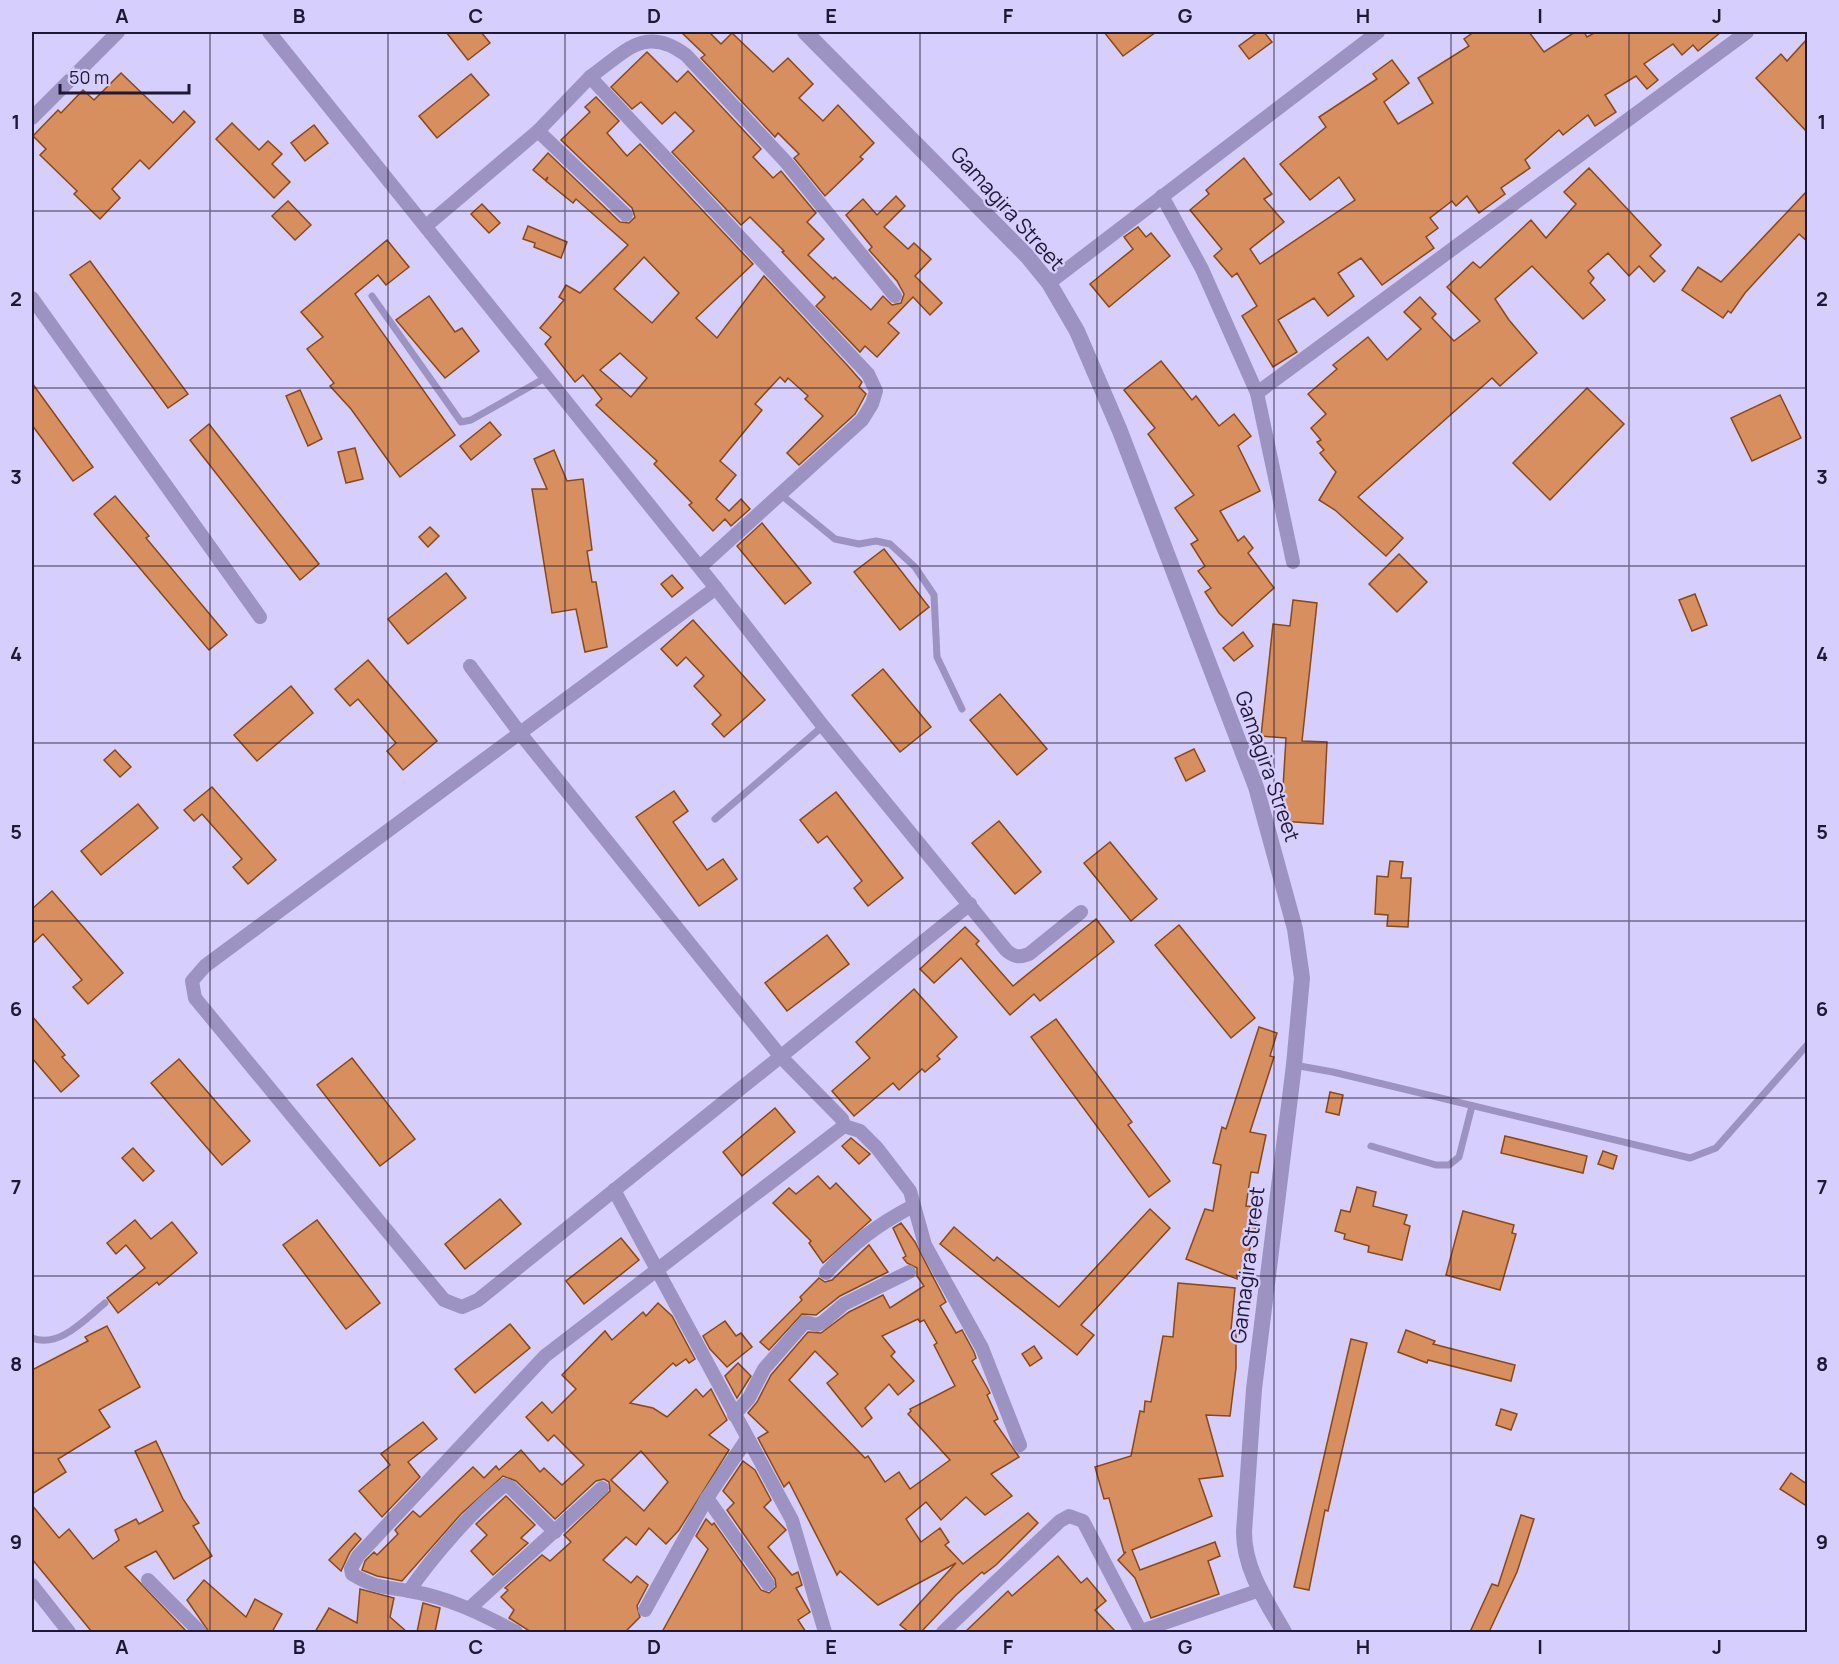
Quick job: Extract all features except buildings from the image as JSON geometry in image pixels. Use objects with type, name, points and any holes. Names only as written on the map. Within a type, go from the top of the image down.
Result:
[{"type":"street","points":[[32,117],[118,32]]},
{"type":"street","points":[[269,32],[716,588],[823,726],[1006,950],[1020,958],[1029,954],[1081,912]]},
{"type":"street","name":"Gamagira Street","points":[[805,32],[1019,247],[1049,283],[1077,331],[1120,431],[1256,787],[1294,929],[1302,978],[1294,1065],[1254,1389],[1244,1532],[1244,1550],[1260,1590],[1284,1632]]},
{"type":"street","points":[[1049,283],[1378,32]]},
{"type":"street","points":[[1257,393],[1747,32]]},
{"type":"street","points":[[426,226],[538,131],[590,77],[638,44],[652,40],[669,42],[686,55],[786,162],[895,296]]},
{"type":"street","points":[[590,77],[868,374],[876,391],[872,404],[862,420],[699,567]]},
{"type":"street","points":[[538,131],[626,215]]},
{"type":"street","points":[[1162,196],[1202,269],[1257,393],[1293,562]]},
{"type":"street","points":[[32,298],[260,617]]},
{"type":"street","points":[[716,588],[205,966],[192,981],[195,998],[444,1300],[462,1307],[478,1300],[970,904]]},
{"type":"street","points":[[470,666],[519,732],[781,1058],[842,1119],[844,1126]]},
{"type":"street","points":[[844,1126],[860,1131],[878,1148],[910,1191],[926,1245],[982,1348],[1020,1445]]},
{"type":"street","points":[[516,1632],[471,1607],[409,1590],[382,1589],[352,1574],[351,1569],[358,1556],[413,1495],[544,1356],[844,1126]]},
{"type":"street","points":[[614,1190],[792,1520],[825,1632]]},
{"type":"street","points":[[826,1273],[852,1245],[883,1222],[913,1206]]},
{"type":"street","points":[[734,1415],[749,1398],[764,1369],[805,1322],[818,1325],[844,1304],[909,1272]]},
{"type":"street","points":[[645,1610],[707,1498],[747,1439]]},
{"type":"street","points":[[409,1590],[420,1573],[482,1505],[505,1485],[510,1487],[555,1532]]},
{"type":"street","points":[[471,1607],[602,1488]]},
{"type":"street","points":[[707,1498],[768,1584]]},
{"type":"street","points":[[943,1632],[1060,1521],[1069,1516],[1083,1521],[1141,1632],[1260,1590]]},
{"type":"street","points":[[148,1580],[200,1632]]},
{"type":"street","points":[[32,1585],[69,1632]]},
{"type":"lane","points":[[372,296],[461,422],[471,420],[547,377]]},
{"type":"lane","points":[[780,494],[835,539],[859,544],[876,541],[890,544],[915,567],[934,595],[937,657],[962,709]]},
{"type":"lane","points":[[715,819],[823,726]]},
{"type":"lane","points":[[1294,1065],[1333,1072],[1690,1158],[1716,1148],[1808,1044]]},
{"type":"lane","points":[[1371,1146],[1436,1165],[1449,1165],[1459,1157],[1472,1106]]},
{"type":"lane","points":[[32,1338],[45,1342],[58,1338],[105,1303]]}]
